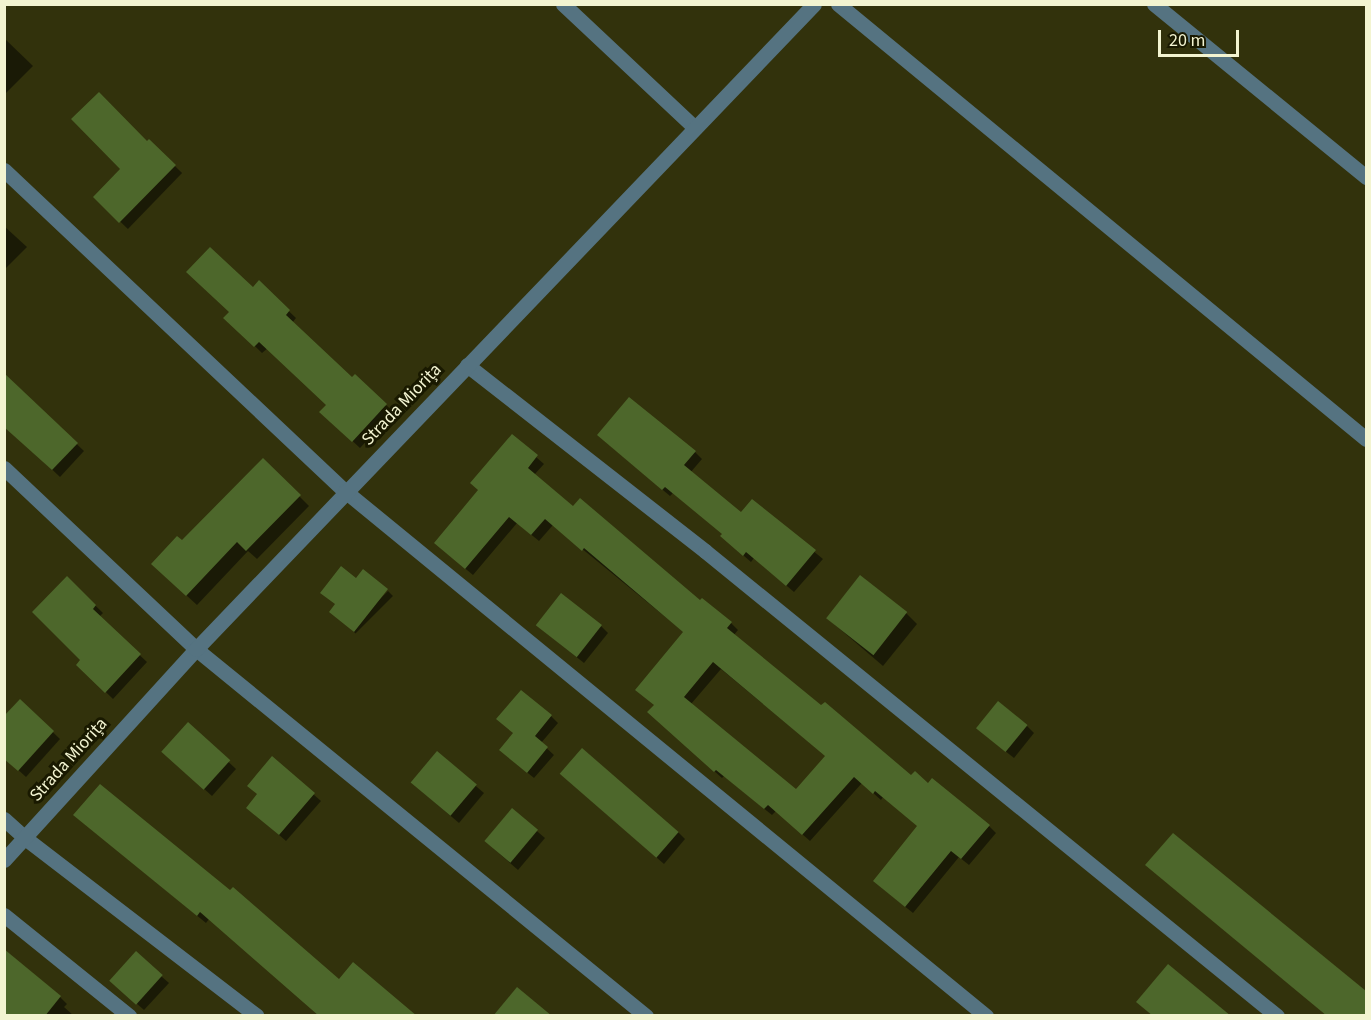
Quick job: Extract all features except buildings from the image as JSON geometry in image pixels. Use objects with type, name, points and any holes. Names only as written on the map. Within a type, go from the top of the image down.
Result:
[{"type":"street","points":[[563,4],[695,128]]},
{"type":"street","name":"Strada Miorița","points":[[4,860],[196,649],[345,491],[814,4]]},
{"type":"street","points":[[838,4],[1366,439]]},
{"type":"street","points":[[1154,4],[1366,177]]},
{"type":"street","points":[[4,170],[345,491],[986,1016]]},
{"type":"street","points":[[467,365],[705,551],[1277,1016]]},
{"type":"street","points":[[4,468],[196,649],[646,1016]]},
{"type":"street","points":[[4,819],[25,838],[256,1016]]},
{"type":"street","points":[[4,915],[129,1016]]}]
